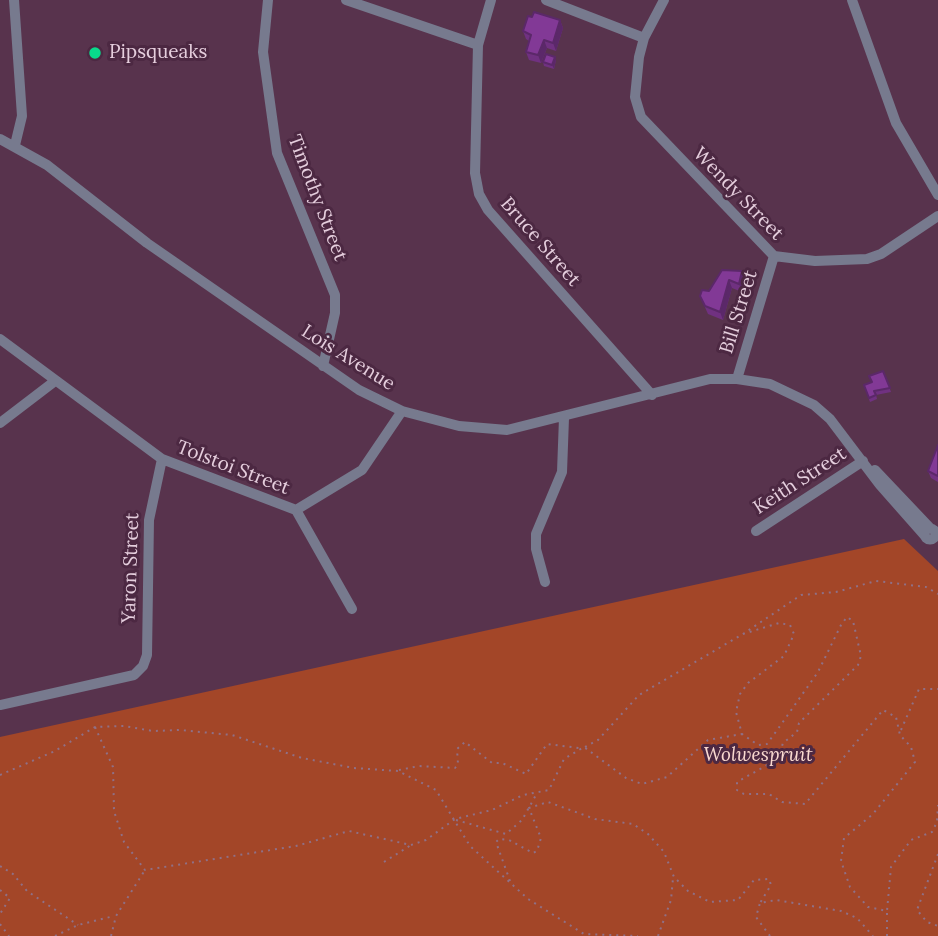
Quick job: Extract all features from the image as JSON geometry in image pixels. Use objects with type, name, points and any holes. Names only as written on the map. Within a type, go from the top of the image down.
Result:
[{"type":"street","points":[[14,0],[22,116],[15,145]]},
{"type":"street","name":"Timothy Street","points":[[268,0],[263,52],[277,153],[335,295],[335,313],[323,366]]},
{"type":"street","points":[[346,0],[478,45]]},
{"type":"street","name":"Bruce Street","points":[[491,0],[478,45],[475,173],[479,194],[488,210],[652,395]]},
{"type":"street","points":[[546,0],[644,38]]},
{"type":"street","name":"Wendy Street","points":[[664,0],[644,38],[635,97],[641,117],[774,256],[815,261],[867,259],[881,254],[938,216]]},
{"type":"street","points":[[852,0],[897,123],[938,195]]},
{"type":"street","name":"Lois Avenue","points":[[0,139],[15,145],[147,243],[323,366],[359,390],[402,411],[492,431],[564,418],[710,379],[737,379],[783,388],[814,405],[831,419],[864,463],[885,480],[933,533],[938,551]]},
{"type":"street","name":"Bill Street","points":[[737,379],[774,256]]},
{"type":"street","name":"Tolstoi Street","points":[[0,339],[162,459],[296,510],[352,609]]},
{"type":"street","points":[[0,423],[55,381]]},
{"type":"street","points":[[296,510],[362,470],[402,411]]},
{"type":"street","points":[[545,582],[536,549],[536,534],[562,472],[564,418]]},
{"type":"street","name":"Yaron Street","points":[[0,705],[134,675],[143,666],[147,655],[149,520],[162,459]]},
{"type":"street","name":"Keith Street","points":[[756,531],[864,463]]},
{"type":"path","points":[[384,862],[411,845],[426,840],[455,820],[549,790],[564,759],[598,740],[639,695],[807,593],[836,593],[876,581],[893,581],[926,587],[938,594]]},
{"type":"path","points":[[743,634],[779,623],[790,625],[794,634],[784,656],[748,683],[740,694],[736,712],[742,734],[758,745],[767,744],[818,672],[847,617],[853,621],[861,656],[858,666],[800,723],[797,732],[783,743],[778,759],[737,782],[737,790],[744,794],[769,794],[782,802],[805,804],[883,710],[896,717],[899,733],[911,747],[915,762],[873,814],[844,838],[841,861],[850,887],[869,907],[887,911]]},
{"type":"path","points":[[899,733],[919,689],[938,688]]},
{"type":"path","points":[[0,775],[55,751],[95,727],[124,726],[153,731],[180,730],[232,735],[302,758],[354,768],[398,771],[419,766],[455,768],[458,764],[457,748],[465,742],[492,762],[502,763],[526,774],[547,744],[584,747],[626,778],[642,784],[667,778],[708,740],[742,734]]},
{"type":"path","points":[[95,727],[113,767],[114,811],[124,842],[145,870]]},
{"type":"path","points":[[398,771],[436,790],[470,846],[528,899],[584,934],[638,936]]},
{"type":"path","points":[[455,820],[506,834],[514,829],[537,793]]},
{"type":"path","points":[[529,808],[537,804],[556,804],[595,819],[633,824],[648,834],[664,852],[674,877],[688,891],[710,902],[738,900],[754,880],[769,878],[771,885],[760,903],[756,917],[770,936]]},
{"type":"path","points":[[887,936],[891,867],[911,840],[932,832],[937,822],[938,806]]},
{"type":"path","points":[[499,839],[537,852],[541,838],[529,808]]},
{"type":"path","points":[[111,936],[116,916],[145,870],[296,846],[349,831],[411,845]]},
{"type":"path","points":[[496,833],[499,839],[497,848],[510,882]]},
{"type":"path","points":[[938,854],[917,910],[927,922],[938,926]]},
{"type":"path","points":[[0,866],[13,874],[27,891],[78,925]]},
{"type":"path","points":[[658,936],[671,900],[674,877]]},
{"type":"path","points":[[0,890],[10,898],[0,914]]},
{"type":"path","points":[[760,903],[776,900],[841,911],[857,918],[873,936]]},
{"type":"path","points":[[55,936],[78,925],[116,916]]},
{"type":"path","points":[[0,924],[9,936]]},
{"type":"green space","name":"Wolwespruit","points":[[904,539],[938,571],[938,936],[0,936],[0,737]]},
{"type":"building","points":[[534,12],[560,20],[553,43],[544,40],[538,55],[526,52],[531,35],[523,31],[528,16],[532,17]]},
{"type":"building","points":[[546,54],[555,57],[552,65],[543,62]]},
{"type":"building","points":[[722,270],[742,271],[739,284],[729,280],[720,312],[705,306],[700,296],[702,290],[709,291]]},
{"type":"building","points":[[883,371],[890,388],[874,391],[876,395],[869,398],[864,385],[872,382],[869,376]]},
{"type":"building","points":[[938,445],[938,476],[928,471]]},
{"type":"place","name":"Pipsqueaks","points":[[95,53]]}]
